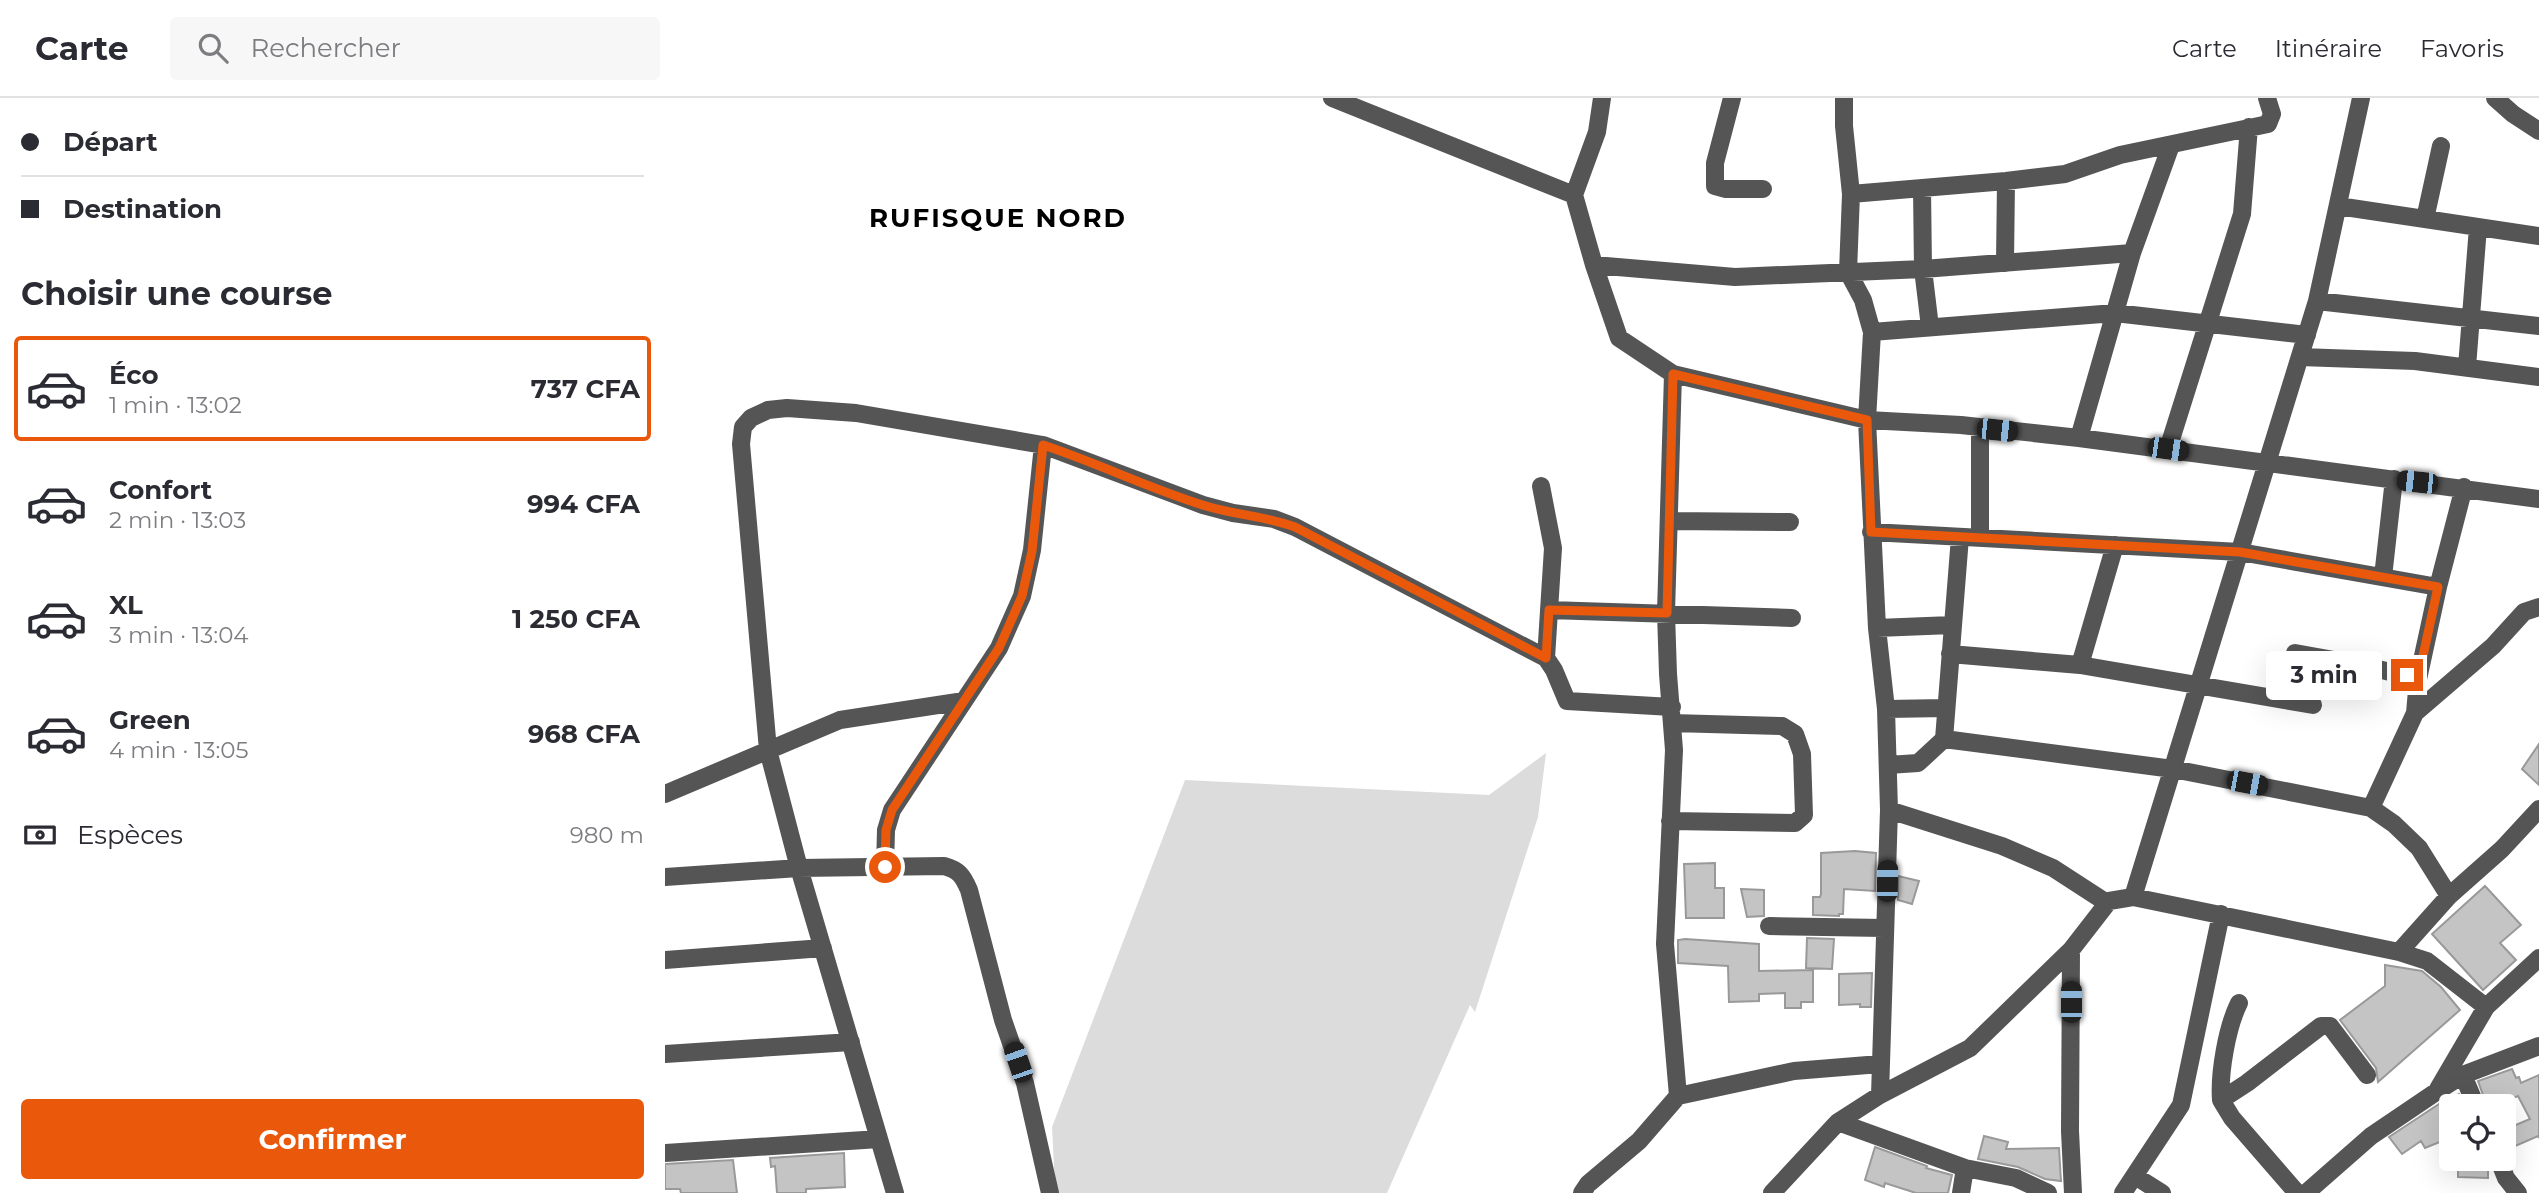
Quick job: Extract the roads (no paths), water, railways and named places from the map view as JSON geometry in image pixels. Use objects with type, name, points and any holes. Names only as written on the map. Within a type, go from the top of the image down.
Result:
[{"type":"street","points":[[1332,98],[1573,195]]},
{"type":"street","points":[[1602,98],[1597,132],[1573,195],[1619,338],[1673,374],[1867,420],[2079,438],[2539,499]]},
{"type":"street","points":[[1732,98],[1714,163],[1714,186],[1726,189],[1763,189]]},
{"type":"street","points":[[1844,98],[1851,194],[1848,272],[1863,300],[1872,332],[1867,420],[1871,532],[1877,628],[1887,709],[1889,810],[1880,1095]]},
{"type":"street","points":[[1851,194],[2065,174],[2120,155],[2268,124],[2271,119],[2267,98]]},
{"type":"street","points":[[2133,897],[2317,301],[2361,98]]},
{"type":"street","points":[[2495,98],[2539,131]]},
{"type":"street","points":[[2168,449],[2242,214],[2249,127]]},
{"type":"street","points":[[2079,438],[2132,253],[2171,145]]},
{"type":"street","points":[[2425,219],[2441,146]]},
{"type":"street","points":[[2005,263],[2006,181]]},
{"type":"street","points":[[1921,188],[1923,269],[1930,327]]},
{"type":"street","points":[[2338,206],[2539,236]]},
{"type":"street","points":[[2467,366],[2478,227]]},
{"type":"street","points":[[1594,265],[1735,277],[1923,269],[2132,253]]},
{"type":"street","points":[[2317,301],[2539,326]]},
{"type":"street","points":[[1872,332],[2115,313],[2307,335]]},
{"type":"street","points":[[2300,357],[2415,361],[2539,377]]},
{"type":"street","points":[[1673,374],[1667,613],[1668,674],[1674,750],[1665,944],[1678,1096]]},
{"type":"street","points":[[895,1193],[799,868],[768,750],[741,444],[743,427],[751,418],[768,410],[786,408],[856,413],[1043,445],[1203,505],[1273,519],[1295,527],[1546,658],[1567,701],[1782,726],[1795,734],[1802,754],[1804,815],[1795,824],[1670,821]]},
{"type":"street","points":[[1980,428],[1980,538]]},
{"type":"street","points":[[885,867],[886,830],[892,810],[999,648],[1022,596],[1032,551],[1043,445]]},
{"type":"street","points":[[2383,577],[2394,479]]},
{"type":"street","points":[[1541,486],[1553,548],[1546,658]]},
{"type":"street","points":[[2371,808],[2415,713],[2418,679],[2464,487]]},
{"type":"street","points":[[1670,522],[1790,522]]},
{"type":"street","points":[[1871,532],[2240,552],[2438,587]]},
{"type":"street","points":[[1888,765],[1918,763],[1944,739],[1960,537]]},
{"type":"street","points":[[2080,665],[2115,545]]},
{"type":"street","points":[[2415,713],[2493,646],[2525,612],[2539,607]]},
{"type":"street","points":[[1549,610],[1792,618]]},
{"type":"street","points":[[1877,628],[1952,625]]},
{"type":"street","points":[[2295,653],[2362,665],[2418,679]]},
{"type":"street","points":[[1950,654],[2080,665],[2313,705]]},
{"type":"street","points":[[665,793],[840,720],[964,701]]},
{"type":"street","points":[[1887,709],[1946,708]]},
{"type":"street","points":[[1944,739],[2173,769],[2371,808],[2394,824],[2419,848],[2449,896]]},
{"type":"street","points":[[1889,810],[2002,846],[2053,868],[2107,903]]},
{"type":"street","points":[[2399,951],[2449,896],[2539,810]]},
{"type":"street","points":[[665,877],[799,868],[944,866],[962,875],[969,890],[1003,1020],[1025,1083],[1050,1193]]},
{"type":"street","points":[[1772,1193],[1838,1122],[1880,1095],[1970,1048],[2071,950],[2107,903],[2133,897],[2399,951],[2427,961],[2486,1007]]},
{"type":"street","points":[[2123,1193],[2181,1105],[2221,914]]},
{"type":"street","points":[[1769,926],[1884,928]]},
{"type":"street","points":[[665,960],[823,948]]},
{"type":"street","points":[[2071,950],[2070,1131],[2073,1193]]},
{"type":"street","points":[[2436,1092],[2486,1007],[2539,957]]},
{"type":"street","points":[[2239,1003],[2220,1084],[2221,1100],[2232,1118],[2307,1192],[2371,1136],[2463,1075],[2539,1046]]},
{"type":"street","points":[[2221,1100],[2248,1083],[2321,1026],[2330,1026],[2367,1075]]},
{"type":"street","points":[[665,1054],[851,1042]]},
{"type":"street","points":[[1582,1193],[1588,1184],[1639,1141],[1678,1096],[1794,1072],[1880,1064]]},
{"type":"street","points":[[2463,1075],[2471,1094]]},
{"type":"street","points":[[1838,1122],[1965,1168],[2016,1178],[2048,1193]]},
{"type":"street","points":[[665,1153],[879,1139]]},
{"type":"street","points":[[1961,1193],[1965,1168]]},
{"type":"street","points":[[2503,1171],[2518,1193]]},
{"type":"street","points":[[2135,1176],[2162,1193]]},
{"type":"district","name":"RUFISQUE NORD","points":[[998,218]]}]
